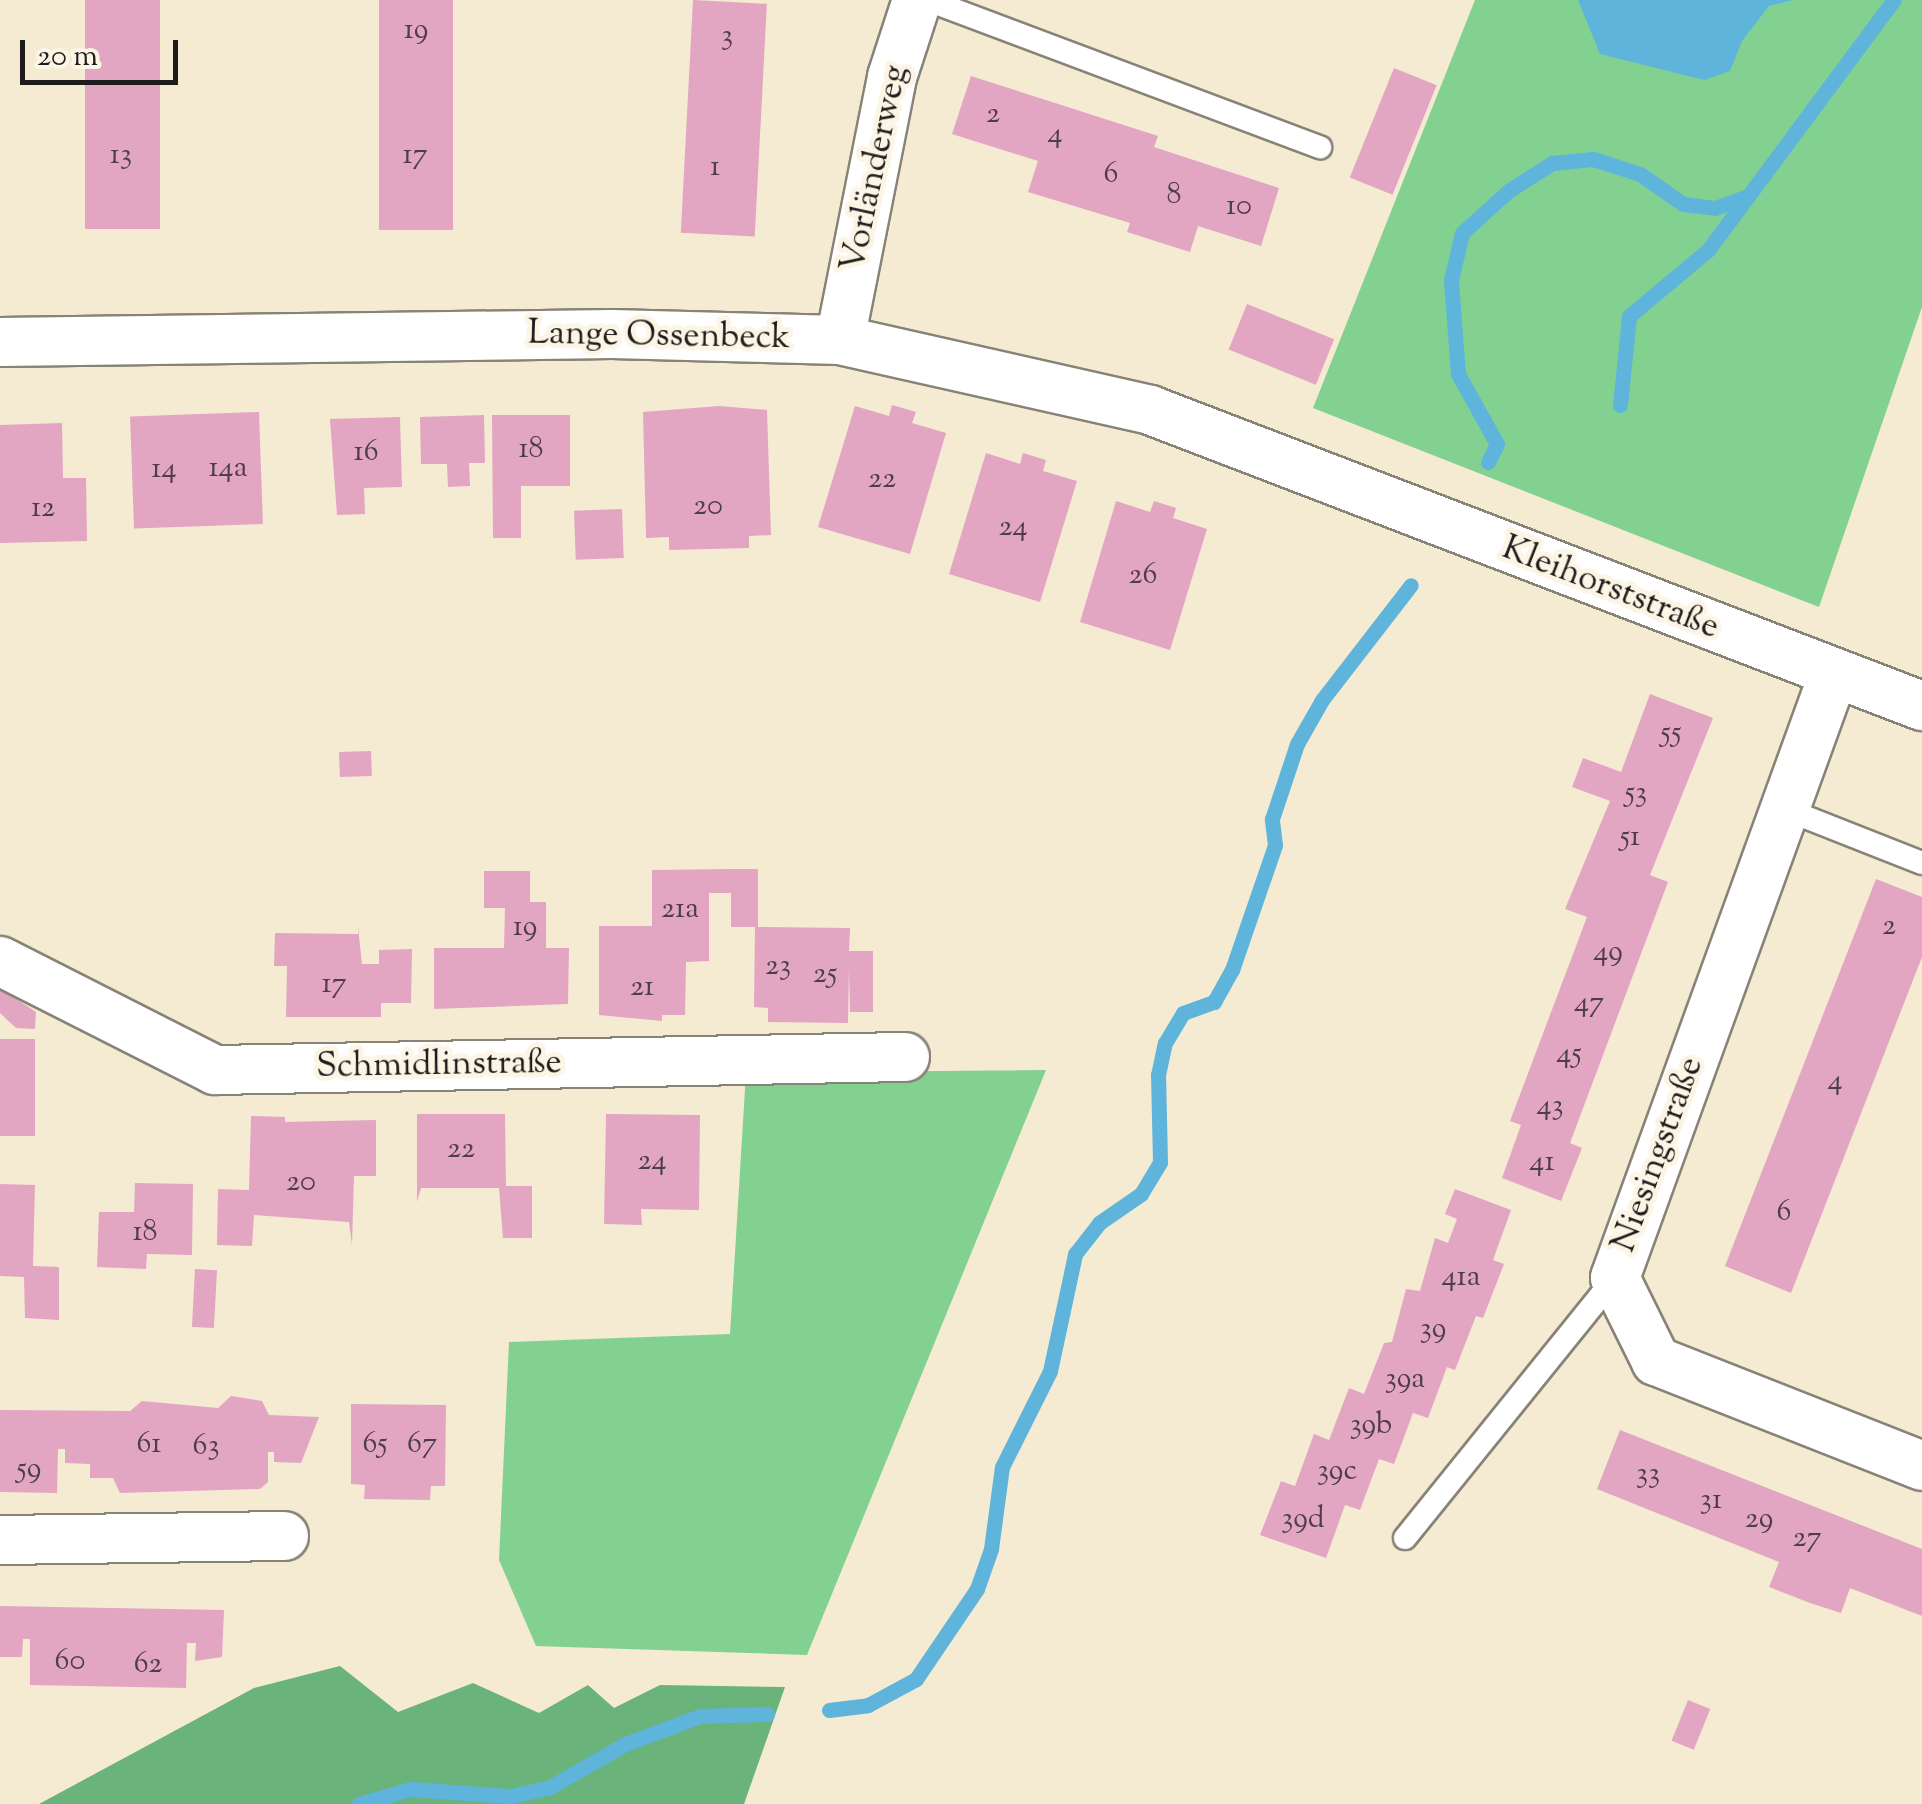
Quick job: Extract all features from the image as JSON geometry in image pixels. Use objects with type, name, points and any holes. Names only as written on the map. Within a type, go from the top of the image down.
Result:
[{"type":"street","name":"Vorländerweg","points":[[840,340],[892,76],[917,0]]},
{"type":"street","name":"Lange Ossenbeck","points":[[0,342],[612,334],[840,340],[1150,410],[1300,469]]},
{"type":"street","name":"Kleihorststraße","points":[[1300,469],[1833,676],[1922,706]]},
{"type":"street","name":"Niesingstraße","points":[[1833,676],[1615,1278],[1656,1361],[1922,1466]]},
{"type":"street","name":"Schmidlinstraße","points":[[0,961],[216,1070],[905,1058]]},
{"type":"street","points":[[0,1540],[284,1536]]},
{"type":"lane","points":[[928,0],[1320,146]]},
{"type":"lane","points":[[1785,809],[1922,863]]},
{"type":"lane","points":[[1404,1538],[1615,1278]]},
{"type":"green space","points":[[1475,0],[1922,0],[1922,307],[1819,607],[1313,408]]},
{"type":"green space","points":[[1046,1070],[807,1655],[536,1646],[499,1560],[509,1342],[730,1334],[746,1073]]},
{"type":"green space","points":[[340,1666],[398,1712],[473,1683],[539,1713],[588,1685],[614,1708],[660,1685],[785,1687],[744,1804],[39,1804],[254,1688]]},
{"type":"water","points":[[1578,0],[1793,0],[1769,6],[1742,41],[1730,71],[1704,80],[1600,54]]},
{"type":"building","points":[[85,0],[160,0],[160,229],[85,229]]},
{"type":"building","points":[[379,0],[453,0],[453,230],[379,230]]},
{"type":"building","points":[[693,0],[767,4],[755,237],[681,233]]},
{"type":"building","points":[[1394,68],[1437,85],[1392,195],[1350,177]]},
{"type":"building","points":[[971,76],[1158,136],[1154,147],[1279,188],[1261,246],[1198,226],[1190,252],[1127,232],[1130,223],[1028,192],[1038,161],[952,134]]},
{"type":"building","points":[[1247,304],[1334,339],[1316,385],[1229,349]]},
{"type":"building","points":[[892,405],[916,412],[912,423],[946,433],[910,554],[818,527],[855,406],[889,416]]},
{"type":"building","points":[[719,406],[767,410],[771,535],[749,536],[749,548],[669,550],[669,537],[646,538],[643,412]]},
{"type":"building","points":[[259,412],[263,524],[134,528],[130,417]]},
{"type":"building","points":[[484,415],[485,463],[469,463],[470,486],[448,487],[447,464],[421,464],[420,417]]},
{"type":"building","points":[[492,415],[570,415],[570,486],[521,486],[521,538],[493,538]]},
{"type":"building","points":[[400,417],[402,487],[364,488],[365,514],[337,515],[330,419]]},
{"type":"building","points":[[62,423],[63,478],[86,478],[87,541],[0,543],[0,425]]},
{"type":"building","points":[[986,453],[1020,464],[1023,453],[1046,460],[1043,471],[1077,481],[1040,602],[949,574]]},
{"type":"building","points":[[1116,501],[1150,512],[1154,501],[1176,508],[1173,518],[1207,529],[1170,650],[1080,622]]},
{"type":"building","points":[[622,509],[624,558],[576,560],[574,511]]},
{"type":"building","points":[[1650,694],[1713,718],[1650,875],[1668,882],[1570,1143],[1582,1148],[1561,1201],[1502,1178],[1521,1125],[1510,1121],[1587,917],[1565,909],[1610,801],[1572,787],[1583,758],[1621,772]]},
{"type":"building","points":[[371,751],[372,776],[340,777],[339,752]]},
{"type":"building","points":[[758,869],[758,927],[850,928],[849,951],[873,951],[873,1012],[850,1012],[849,968],[848,1023],[768,1022],[768,1008],[754,1007],[755,927],[731,927],[731,893],[709,893],[709,961],[686,962],[685,1015],[662,1015],[662,1021],[599,1015],[599,926],[652,926],[652,870]]},
{"type":"building","points":[[484,871],[530,871],[530,902],[546,902],[546,948],[569,948],[568,1004],[434,1009],[434,948],[504,948],[505,908],[484,908]]},
{"type":"building","points":[[1876,879],[1922,897],[1922,957],[1791,1293],[1725,1266]]},
{"type":"building","points":[[358,927],[362,964],[379,964],[379,950],[412,949],[411,1003],[381,1003],[381,1017],[286,1017],[287,966],[274,966],[275,933],[358,934]]},
{"type":"building","points":[[0,988],[36,1012],[35,1029],[16,1028],[0,1013]]},
{"type":"building","points":[[0,1039],[35,1039],[35,1136],[0,1136]]},
{"type":"building","points":[[417,1114],[505,1114],[506,1186],[532,1186],[532,1238],[503,1238],[499,1188],[421,1188],[417,1202]]},
{"type":"building","points":[[606,1114],[700,1115],[699,1210],[641,1209],[642,1225],[604,1224]]},
{"type":"building","points":[[251,1116],[285,1117],[285,1122],[376,1120],[376,1176],[354,1176],[352,1245],[349,1222],[254,1215],[252,1246],[217,1245],[218,1189],[249,1190]]},
{"type":"building","points":[[135,1183],[193,1184],[192,1255],[147,1254],[146,1269],[97,1267],[99,1212],[134,1212]]},
{"type":"building","points":[[0,1184],[35,1185],[33,1266],[59,1267],[59,1320],[25,1318],[24,1277],[0,1276]]},
{"type":"building","points":[[1455,1189],[1511,1210],[1493,1260],[1504,1264],[1483,1318],[1476,1316],[1455,1370],[1447,1367],[1428,1418],[1413,1413],[1394,1464],[1379,1459],[1360,1510],[1345,1505],[1326,1558],[1260,1535],[1281,1481],[1295,1486],[1314,1434],[1329,1440],[1349,1388],[1364,1394],[1384,1343],[1392,1342],[1406,1289],[1420,1291],[1435,1238],[1448,1243],[1457,1219],[1445,1214]]},
{"type":"building","points":[[195,1269],[217,1270],[214,1328],[192,1327]]},
{"type":"building","points":[[231,1396],[262,1401],[269,1415],[319,1417],[301,1463],[274,1462],[274,1452],[268,1452],[268,1482],[260,1489],[120,1493],[113,1478],[90,1478],[90,1464],[65,1463],[65,1449],[58,1449],[57,1493],[0,1492],[0,1410],[130,1411],[142,1401],[218,1408]]},
{"type":"building","points":[[351,1404],[446,1405],[445,1486],[431,1486],[430,1500],[364,1499],[365,1485],[351,1484]]},
{"type":"building","points":[[1620,1430],[1922,1549],[1922,1616],[1850,1588],[1841,1613],[1769,1587],[1779,1562],[1597,1489]]},
{"type":"building","points":[[0,1606],[224,1610],[222,1657],[195,1661],[196,1643],[187,1643],[186,1688],[30,1685],[30,1639],[23,1639],[22,1657],[0,1657]]},
{"type":"building","points":[[1688,1700],[1710,1709],[1694,1750],[1672,1741]]},
{"type":"waterway","points":[[1620,405],[1629,316],[1708,250],[1894,0]]},
{"type":"waterway","points":[[1488,462],[1497,444],[1458,374],[1451,280],[1462,233],[1508,191],[1552,163],[1593,159],[1640,174],[1683,204],[1715,208],[1748,196]]},
{"type":"waterway","points":[[829,1710],[868,1705],[916,1679],[977,1589],[991,1549],[1002,1467],[1050,1371],[1075,1254],[1099,1223],[1141,1194],[1160,1162],[1158,1075],[1165,1043],[1183,1013],[1214,1002],[1232,970],[1275,845],[1272,819],[1297,744],[1322,700],[1411,585]]},
{"type":"waterway","points":[[359,1804],[410,1789],[511,1796],[550,1787],[625,1744],[700,1716],[767,1714]]}]
